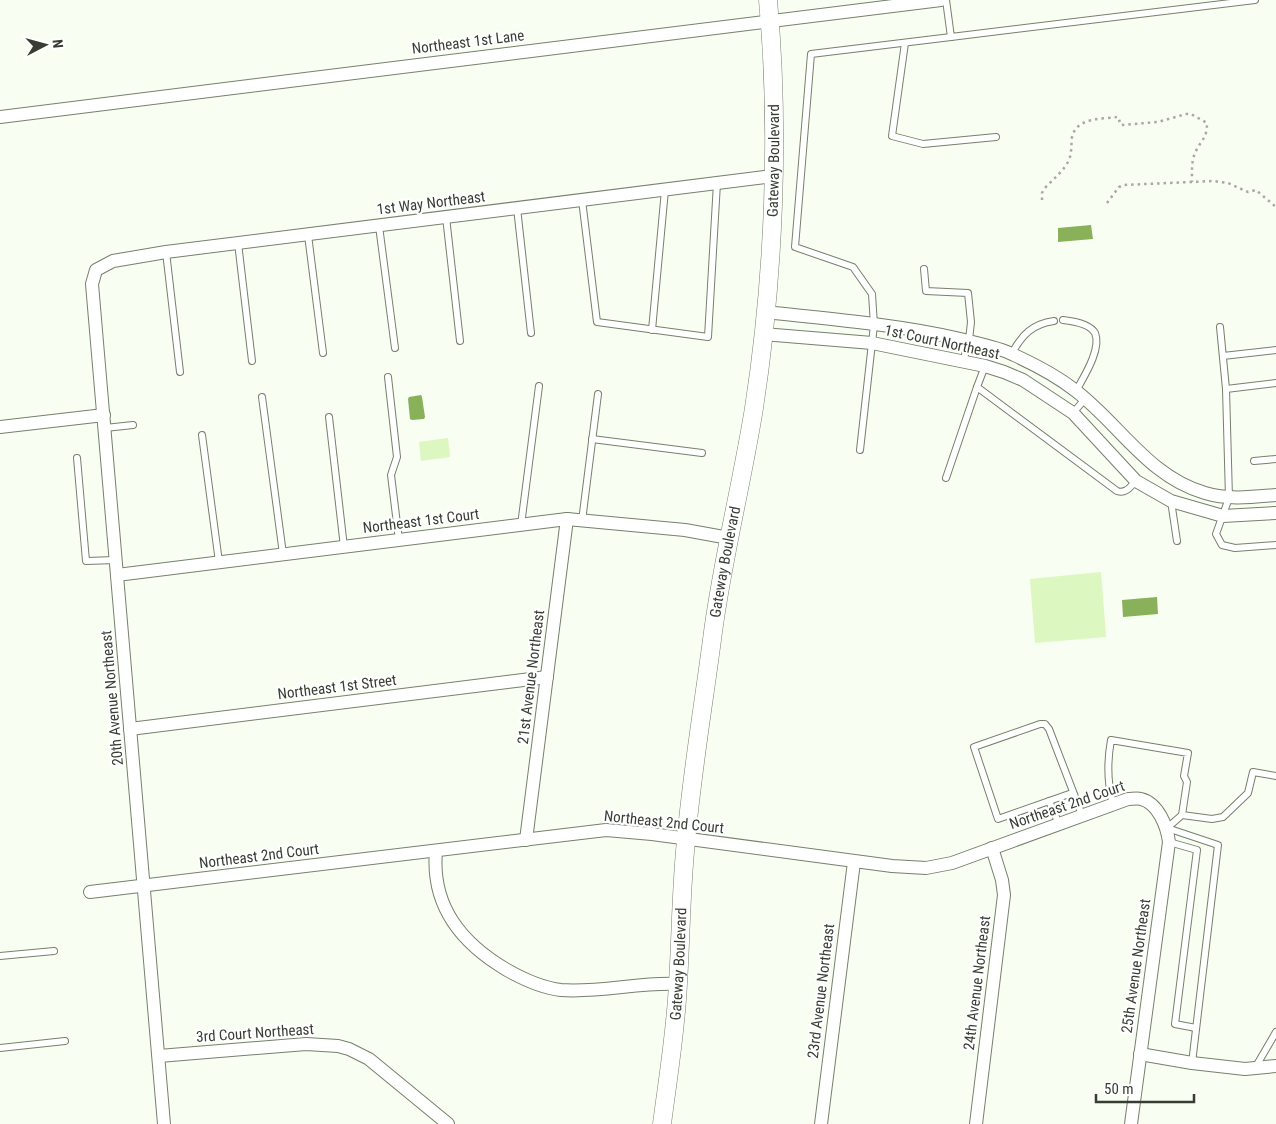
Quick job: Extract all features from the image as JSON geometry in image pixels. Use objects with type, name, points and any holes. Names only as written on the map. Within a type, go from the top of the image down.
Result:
[{"type":"main road","name":"Gateway Boulevard","points":[[662,1124],[674,1033],[686,839],[718,597],[746,452],[763,334],[770,253],[772,176],[773,98],[768,0]]},
{"type":"street","name":"Northeast 1st Lane","points":[[0,117],[941,0]]},
{"type":"street","name":"1st Way Northeast","points":[[96,270],[112,261],[166,252],[772,176]]},
{"type":"street","name":"20th Avenue Northeast","points":[[96,270],[92,284],[164,1124]]},
{"type":"street","name":"1st Court Northeast","points":[[765,312],[926,331],[969,340],[1012,354],[1039,367],[1081,395],[1151,464],[1174,481],[1199,492],[1229,498],[1276,494]]},
{"type":"street","name":"1st Court Northeast","points":[[763,334],[872,343],[985,366],[1023,380],[1073,413],[1136,481],[1171,501],[1223,516],[1276,513]]},
{"type":"street","points":[[0,427],[104,422]]},
{"type":"street","name":"Northeast 1st Court","points":[[117,575],[568,519],[686,530],[729,538]]},
{"type":"street","name":"21st Avenue Northeast","points":[[526,840],[568,519]]},
{"type":"street","name":"Northeast 1st Street","points":[[130,729],[548,677]]},
{"type":"street","name":"Northeast 2nd Court","points":[[90,892],[606,830],[854,862],[915,868],[937,867],[1128,798],[1141,799],[1152,804],[1159,814]]},
{"type":"street","name":"25th Avenue Northeast","points":[[1131,1124],[1168,842],[1167,828],[1159,814]]},
{"type":"street","name":"24th Avenue Northeast","points":[[976,1124],[1004,894],[1002,880],[992,848]]},
{"type":"street","points":[[436,851],[437,883],[449,917],[460,932],[476,948],[514,974],[558,990],[587,991],[655,984],[678,984]]},
{"type":"street","name":"23rd Avenue Northeast","points":[[821,1124],[854,862]]},
{"type":"street","name":"3rd Court Northeast","points":[[159,1056],[306,1044],[338,1046],[369,1058],[448,1124]]},
{"type":"street","points":[[1140,1054],[1192,1063],[1245,1069],[1276,1066]]},
{"type":"lane","points":[[946,0],[951,37]]},
{"type":"lane","points":[[860,450],[874,325],[872,294],[853,267],[795,247],[811,54],[1256,0]]},
{"type":"lane","points":[[905,43],[892,136],[922,144],[996,137]]},
{"type":"lane","points":[[582,200],[597,322],[708,337],[717,183]]},
{"type":"lane","points":[[652,330],[665,190]]},
{"type":"lane","points":[[517,208],[531,333]]},
{"type":"lane","points":[[446,217],[460,341]]},
{"type":"lane","points":[[379,226],[395,348]]},
{"type":"lane","points":[[308,235],[323,353]]},
{"type":"lane","points":[[238,243],[252,361]]},
{"type":"lane","points":[[166,252],[180,372]]},
{"type":"lane","points":[[924,269],[926,291],[968,293],[971,322],[969,340],[963,362]]},
{"type":"lane","points":[[1063,320],[1086,326],[1095,333],[1096,340],[1091,364],[1073,413]]},
{"type":"lane","points":[[1012,354],[1024,335],[1039,325],[1054,321]]},
{"type":"lane","points":[[1220,327],[1226,389],[1229,498],[1216,534],[1222,545],[1235,548],[1276,545]]},
{"type":"lane","points":[[1223,356],[1276,350]]},
{"type":"lane","points":[[946,478],[985,366]]},
{"type":"lane","points":[[388,377],[397,457],[391,475],[399,540]]},
{"type":"lane","points":[[1226,389],[1276,383]]},
{"type":"lane","points":[[521,525],[539,386]]},
{"type":"lane","points":[[977,387],[1116,491],[1126,491],[1136,481]]},
{"type":"lane","points":[[582,521],[598,394]]},
{"type":"lane","points":[[262,397],[283,554]]},
{"type":"lane","points":[[329,417],[344,547]]},
{"type":"lane","points":[[104,422],[133,425]]},
{"type":"lane","points":[[202,435],[219,562]]},
{"type":"lane","points":[[592,439],[702,454]]},
{"type":"lane","points":[[77,458],[86,561],[116,560]]},
{"type":"lane","points":[[1254,461],[1276,459]]},
{"type":"lane","points":[[1171,501],[1178,541]]},
{"type":"lane","points":[[1072,792],[998,819],[974,747],[1040,724],[1045,724],[1049,729],[1082,816]]},
{"type":"lane","points":[[1113,804],[1107,763],[1111,740],[1188,754],[1184,776],[1187,782],[1182,815],[1167,828]]},
{"type":"lane","points":[[1182,815],[1212,819],[1223,817],[1248,793],[1253,772],[1276,776]]},
{"type":"lane","points":[[1049,801],[1059,824]]},
{"type":"lane","points":[[1167,828],[1218,845],[1192,1063]]},
{"type":"lane","points":[[1168,842],[1197,850],[1175,1024],[1196,1028]]},
{"type":"lane","points":[[0,956],[54,951]]},
{"type":"lane","points":[[1255,1068],[1276,1032]]},
{"type":"lane","points":[[0,1048],[65,1041]]},
{"type":"path","points":[[1042,200],[1044,189],[1062,171],[1068,161],[1071,154],[1074,132],[1080,124],[1090,120],[1118,117],[1121,125],[1158,122],[1191,114],[1207,123],[1206,138],[1196,149],[1193,158],[1192,182]]},
{"type":"path","points":[[1107,203],[1119,186],[1124,185],[1221,182],[1248,192],[1256,190],[1276,207]]},
{"type":"shaded area","points":[[1091,225],[1093,239],[1058,242],[1058,228]]},
{"type":"shaded area","points":[[421,395],[425,417],[424,419],[412,420],[410,419],[408,399],[409,397]]},
{"type":"shaded area","points":[[448,438],[450,457],[421,461],[419,442]]},
{"type":"shaded area","points":[[1101,572],[1106,637],[1035,643],[1030,579]]},
{"type":"shaded area","points":[[1157,597],[1158,614],[1123,617],[1122,600]]}]
